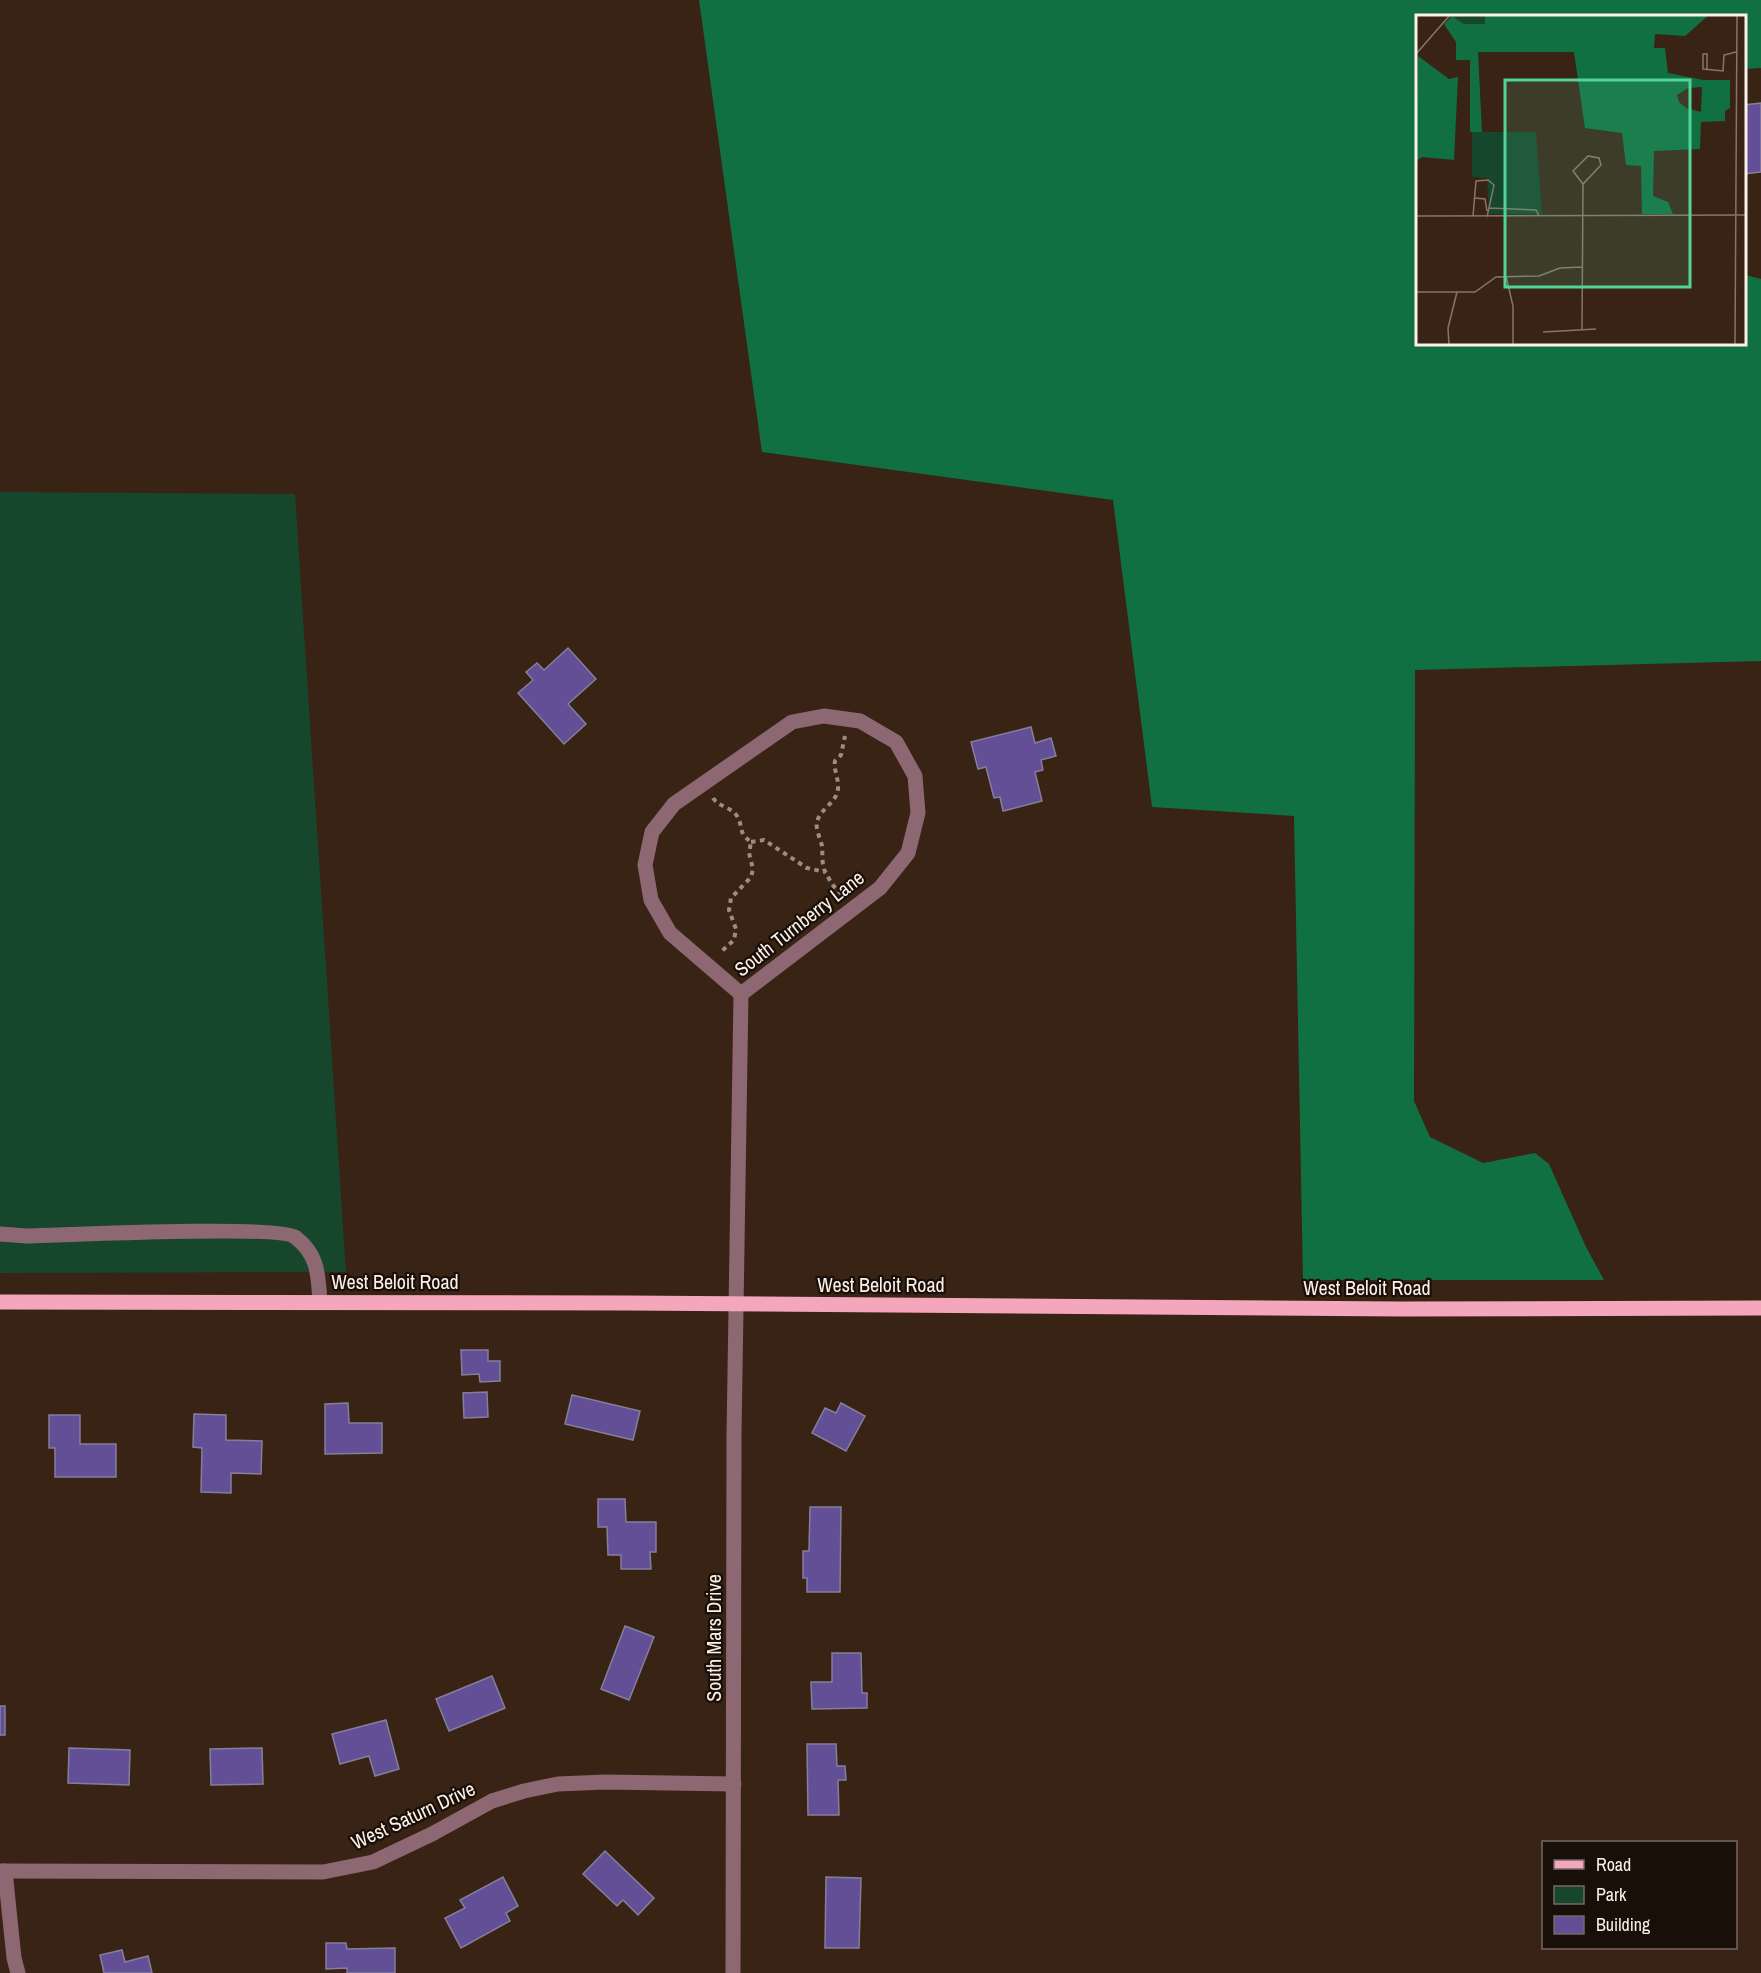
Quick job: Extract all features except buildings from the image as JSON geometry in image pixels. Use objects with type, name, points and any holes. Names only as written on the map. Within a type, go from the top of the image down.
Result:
[{"type":"main road","name":"West Beloit Road","points":[[0,1302],[1389,1309],[1761,1308]]},
{"type":"street","name":"South Turnberry Lane","points":[[824,716],[860,721],[896,742],[915,776],[918,813],[908,853],[880,888],[741,994],[670,933],[651,900],[645,866],[652,832],[674,804],[792,722],[824,716]]},
{"type":"street","name":"South Turnberry Lane","points":[[736,1304],[741,994]]},
{"type":"street","points":[[0,1234],[27,1236],[251,1231],[293,1235],[306,1246],[317,1266],[320,1302]]},
{"type":"street","name":"South Mars Drive","points":[[733,1973],[736,1304]]},
{"type":"street","name":"West Saturn Drive","points":[[3,1871],[323,1872],[373,1862],[492,1802],[524,1791],[558,1784],[605,1782],[734,1784]]},
{"type":"street","points":[[3,1871],[18,1973]]},
{"type":"path","points":[[848,719],[841,755],[835,760],[834,766],[838,786],[837,795],[817,820],[816,830],[820,837],[825,872],[836,891],[858,905]]},
{"type":"path","points":[[703,784],[716,803],[731,810],[738,817],[742,835],[751,842],[764,840],[807,868],[825,872]]},
{"type":"path","points":[[715,972],[722,951],[734,940],[736,929],[729,910],[731,898],[751,877],[753,869],[749,853],[751,842]]},
{"type":"green space","points":[[699,0],[1761,0],[1761,68],[1746,69],[1746,15],[1416,15],[1416,345],[1746,345],[1746,275],[1761,279],[1761,661],[1415,670],[1414,1101],[1430,1137],[1483,1163],[1535,1153],[1549,1164],[1586,1247],[1604,1280],[1303,1280],[1294,816],[1152,807],[1113,500],[762,452]]},
{"type":"green space","points":[[0,492],[295,494],[346,1272],[0,1273]]}]
